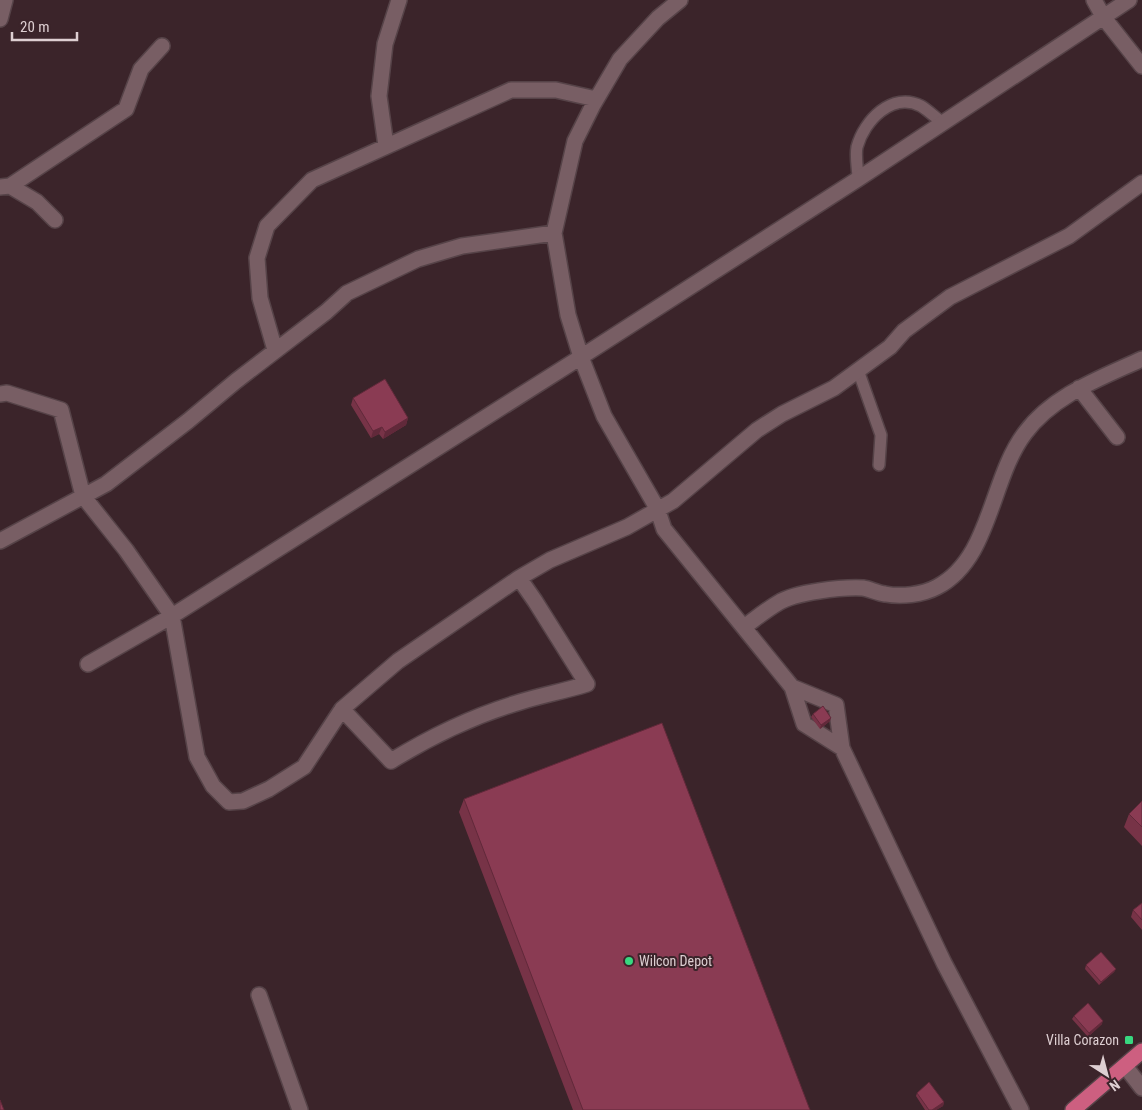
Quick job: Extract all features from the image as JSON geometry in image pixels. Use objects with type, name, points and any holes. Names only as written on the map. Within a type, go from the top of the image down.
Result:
[{"type":"highway","points":[[1081,1107],[1142,1051]]},
{"type":"street","points":[[0,19],[5,0]]},
{"type":"street","points":[[386,146],[379,96],[385,44],[399,0]]},
{"type":"street","points":[[680,0],[658,18],[620,59],[596,99],[575,141],[554,233],[568,315],[581,357],[604,416],[657,508],[664,529],[792,687],[804,724],[842,748]]},
{"type":"street","points":[[1094,0],[1104,18],[1142,66]]},
{"type":"street","points":[[88,664],[172,616],[581,357],[858,179],[1129,0]]},
{"type":"street","points":[[5,186],[126,109],[141,69],[162,46]]},
{"type":"street","points":[[276,350],[260,298],[257,258],[267,226],[312,180],[511,90],[556,90],[596,99]]},
{"type":"street","points":[[0,394],[7,393],[61,410],[83,496],[126,550],[172,616],[197,757],[213,786],[229,802],[243,801],[269,790],[304,766],[342,709],[398,661],[519,578],[550,560],[627,527],[657,508],[673,501],[757,430],[782,414],[834,388],[890,347],[904,331],[950,298],[1069,236],[1142,183]]},
{"type":"street","points":[[5,186],[37,202],[55,220]]},
{"type":"street","points":[[0,541],[106,484],[326,312],[347,293],[410,263],[462,246],[554,233]]},
{"type":"street","points":[[744,627],[779,602],[803,594],[856,588],[886,594],[914,595],[936,588],[958,572],[975,550],[1004,469],[1025,433],[1046,411],[1079,388],[1142,359]]},
{"type":"street","points":[[1079,388],[1117,436]]},
{"type":"street","points":[[342,709],[391,761],[412,748],[480,717],[520,702],[587,684],[536,600],[519,578]]},
{"type":"street","points":[[792,687],[836,705],[842,748],[944,963],[1020,1110]]},
{"type":"street","points":[[259,995],[300,1110]]},
{"type":"street","points":[[1125,1066],[1142,1088]]},
{"type":"lane","points":[[858,179],[856,149],[869,120],[881,111],[898,103],[920,105],[943,123]]},
{"type":"lane","points":[[858,370],[881,435],[879,465]]},
{"type":"building","points":[[385,379],[408,418],[385,432],[382,427],[373,431],[353,398]]},
{"type":"building","points":[[823,706],[831,718],[821,725],[813,714]]},
{"type":"building","name":"Wilcon Depot","points":[[662,723],[810,1110],[583,1110],[464,799]]},
{"type":"building","points":[[1142,801],[1142,827],[1129,814]]},
{"type":"building","points":[[1142,903],[1142,920],[1133,910]]},
{"type":"building","points":[[1101,952],[1116,969],[1101,982],[1086,965]]},
{"type":"building","points":[[1088,1003],[1103,1021],[1089,1033],[1074,1016]]},
{"type":"building","points":[[929,1082],[944,1102],[932,1110],[929,1110],[917,1093]]},
{"type":"building","points":[[0,1100],[4,1110],[0,1110]]},
{"type":"place","name":"Wilcon Depot","points":[[629,961]]},
{"type":"place","name":"Villa Corazon","points":[[1129,1040]]}]
